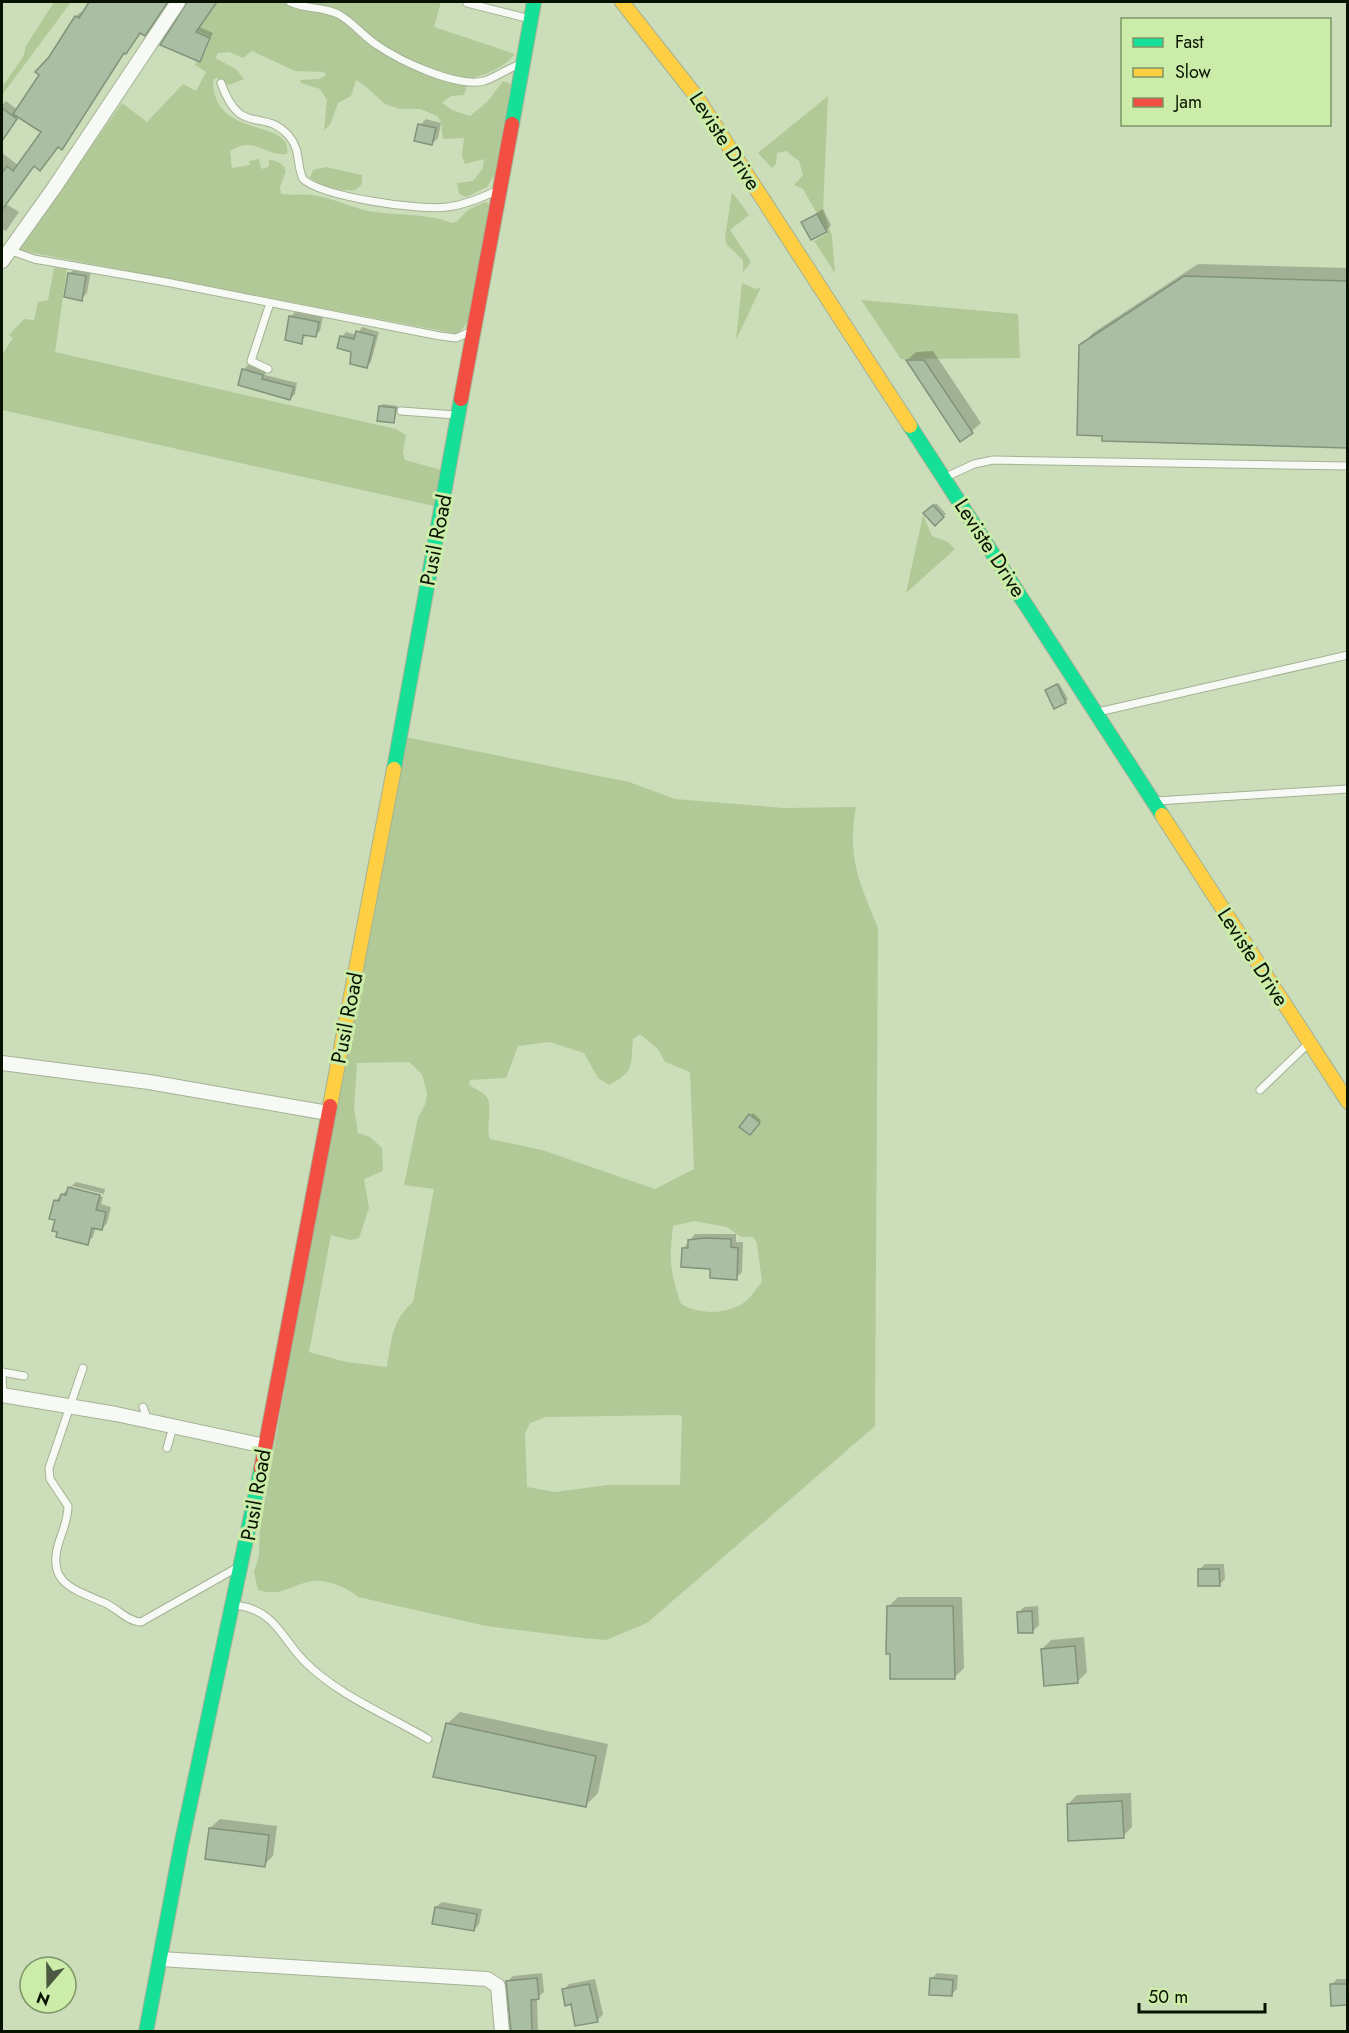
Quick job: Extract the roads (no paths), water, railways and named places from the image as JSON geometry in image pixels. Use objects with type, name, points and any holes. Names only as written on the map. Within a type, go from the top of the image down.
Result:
[{"type":"street","points":[[5,256],[178,2]]},
{"type":"street","name":"Pusil Road","points":[[146,2031],[181,1846],[243,1564],[459,415],[501,189],[521,63],[534,2]]},
{"type":"street","name":"Leviste Drive","points":[[622,2],[696,96],[1347,1102]]},
{"type":"street","points":[[2,1063],[149,1082],[328,1113]]},
{"type":"street","points":[[2,1395],[68,1406],[146,1414],[173,1427],[265,1446]]},
{"type":"street","points":[[160,1959],[487,1979],[498,1986],[502,2031]]},
{"type":"lane","points":[[290,2],[308,10],[323,9],[339,15],[381,48],[450,78],[469,82],[484,80],[521,63]]},
{"type":"lane","points":[[467,3],[530,19]]},
{"type":"lane","points":[[221,83],[234,111],[250,119],[282,129],[289,136],[298,151],[303,180],[322,191],[429,208],[462,204],[501,189]]},
{"type":"lane","points":[[5,256],[34,259],[447,338],[459,337],[474,330]]},
{"type":"lane","points":[[268,369],[251,361],[270,303]]},
{"type":"lane","points":[[400,411],[459,415]]},
{"type":"lane","points":[[944,478],[974,464],[993,460],[1347,466]]},
{"type":"lane","points":[[1096,712],[1347,655]]},
{"type":"lane","points":[[1154,801],[1347,789]]},
{"type":"lane","points":[[1260,1090],[1309,1043]]},
{"type":"lane","points":[[83,1368],[68,1406],[49,1468],[50,1479],[68,1506],[55,1560],[57,1572],[64,1582],[117,1608],[129,1619],[141,1622],[243,1564]]},
{"type":"lane","points":[[2,1395],[2,1372],[24,1376]]},
{"type":"lane","points":[[167,1448],[173,1427]]},
{"type":"lane","points":[[234,1604],[248,1606],[273,1620],[304,1660],[353,1700],[382,1712],[428,1739]]}]
